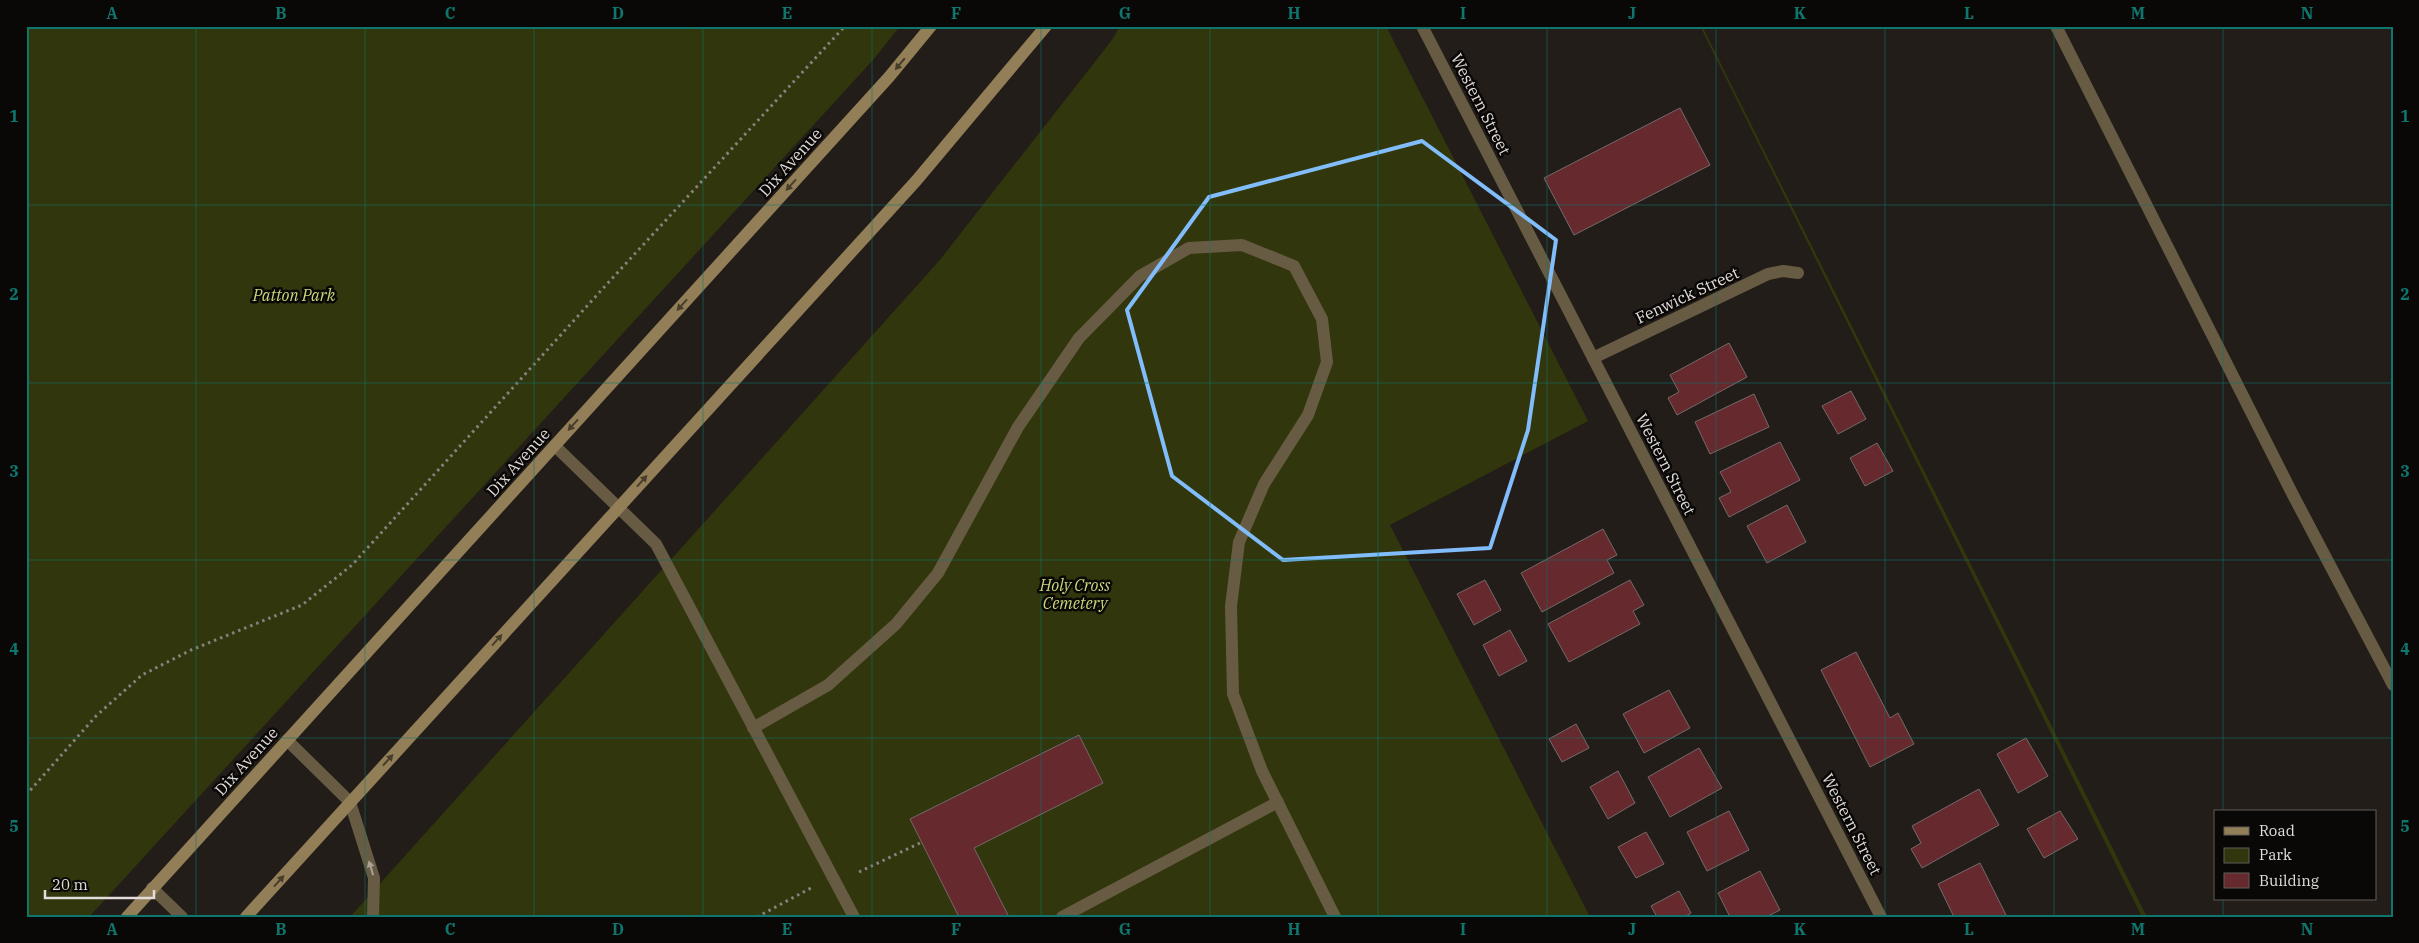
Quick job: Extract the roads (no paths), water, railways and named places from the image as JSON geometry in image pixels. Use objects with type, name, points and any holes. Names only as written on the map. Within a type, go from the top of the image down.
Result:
[{"type":"street","name":"Dix Avenue","points":[[127,917],[889,77],[931,26]]},
{"type":"street","points":[[246,917],[916,181],[1046,26]]},
{"type":"street","name":"Western Street","points":[[1422,26],[1881,917]]},
{"type":"street","points":[[2056,26],[2293,495],[2393,685]]},
{"type":"street","points":[[753,728],[828,685],[896,624],[938,572],[1018,427],[1080,338],[1140,276],[1189,248],[1242,245],[1294,266],[1322,320],[1327,362],[1308,414],[1264,484],[1239,542],[1231,606],[1233,694],[1262,771],[1335,917]]},
{"type":"street","name":"Fenwick Street","points":[[1593,358],[1768,274],[1783,271],[1798,272]]},
{"type":"street","points":[[554,446],[656,544],[854,917]]},
{"type":"street","points":[[287,740],[350,802],[374,878],[373,917]]},
{"type":"street","points":[[1062,917],[1278,802]]},
{"type":"street","points":[[152,888],[182,917]]},
{"type":"park label","name":"Patton Park","points":[[294,295]]},
{"type":"park label","name":"Holy Cross Cemetery","points":[[1075,594]]}]
